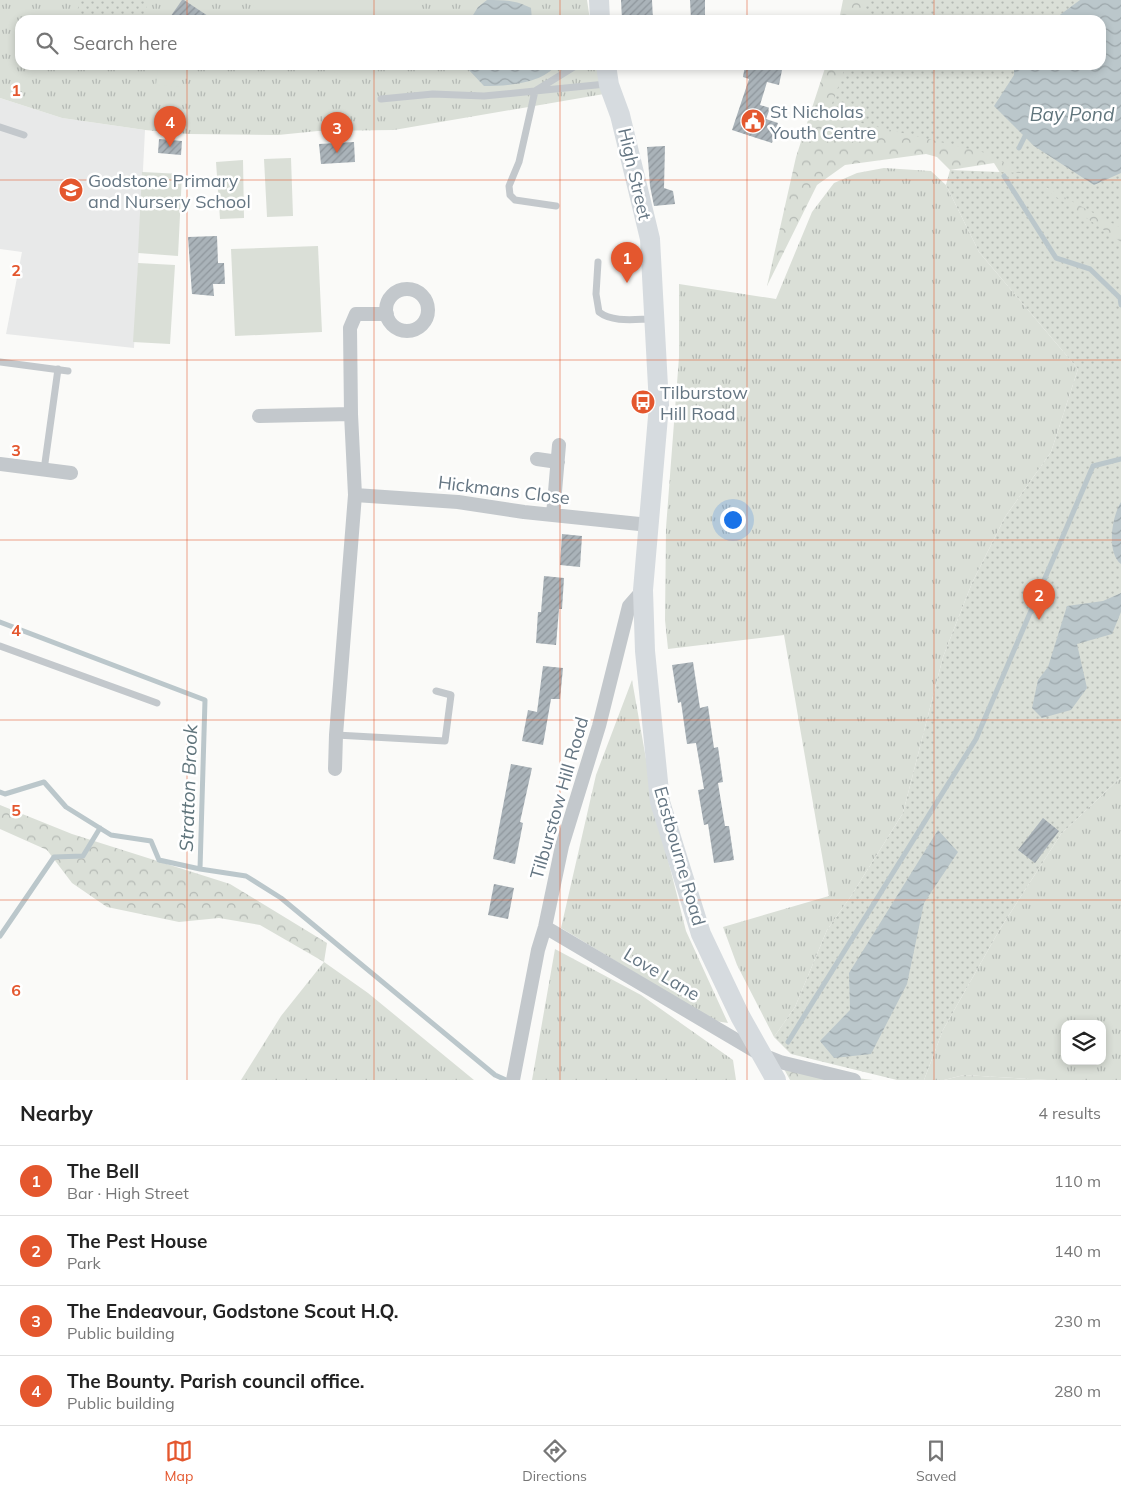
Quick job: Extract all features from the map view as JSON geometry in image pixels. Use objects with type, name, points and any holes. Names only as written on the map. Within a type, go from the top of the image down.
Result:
[{"type":"main road","points":[[599,0],[600,15]]},
{"type":"main road","name":"High Street","points":[[608,75],[620,115],[650,239],[658,405],[649,525]]},
{"type":"main road","name":"Eastbourne Road","points":[[649,525],[643,590],[645,651],[660,802],[701,934],[740,1016],[776,1080]]},
{"type":"street","points":[[335,769],[355,495],[351,414],[350,328],[356,314],[387,314]]},
{"type":"street","points":[[258,416],[351,414]]},
{"type":"street","points":[[553,515],[559,445]]},
{"type":"street","points":[[537,459],[558,462]]},
{"type":"street","points":[[0,464],[71,473]]},
{"type":"street","name":"Hickmans Close","points":[[355,495],[458,502],[553,515],[649,525]]},
{"type":"street","name":"Tilburstow Hill Road","points":[[513,1080],[538,950],[545,928],[562,846],[599,726],[629,606],[643,590]]},
{"type":"street","name":"Love Lane","points":[[545,928],[760,1054],[780,1062],[854,1080]]},
{"type":"lane","points":[[556,206],[515,200],[510,195],[509,186],[519,162],[535,91],[569,70]]},
{"type":"lane","points":[[381,100],[433,94],[484,96],[599,84],[608,75]]},
{"type":"lane","points":[[0,127],[24,135]]},
{"type":"lane","points":[[598,262],[596,294],[599,312],[605,317],[614,319],[654,320]]},
{"type":"lane","points":[[0,362],[68,371]]},
{"type":"lane","points":[[44,470],[58,369]]},
{"type":"lane","points":[[0,646],[157,703]]},
{"type":"lane","points":[[336,735],[445,741],[451,695],[436,691]]},
{"type":"shaded area","name":"Godstone Primary and Nursery School","points":[[0,98],[62,118],[145,130],[134,348],[6,334],[22,252],[0,249]]},
{"type":"green space","points":[[0,0],[587,0],[589,15],[15,15],[15,70],[599,70],[604,94],[394,130],[318,131],[278,135],[188,134],[145,130],[62,118],[0,98]]},
{"type":"green space","points":[[80,0],[147,0],[148,3],[144,15],[76,15]]},
{"type":"green space","points":[[246,0],[420,0],[407,15],[264,15]]},
{"type":"green space","points":[[843,0],[873,0],[884,15],[840,15]]},
{"type":"green space","points":[[868,0],[1121,0],[1121,228],[1029,178],[1121,242],[1121,777],[1061,834],[1000,929],[943,1030],[924,1080],[897,1080],[791,1054],[774,1037],[795,1007],[827,930],[851,896],[903,813],[943,657],[972,583],[1005,517],[1051,452],[1078,369],[979,252],[946,185],[950,170],[1022,173],[986,153],[828,115],[844,70],[1106,70],[1106,15],[864,15]]},
{"type":"green space","points":[[158,70],[181,70],[180,87],[156,85]]},
{"type":"green space","points":[[332,70],[363,70],[351,85]]},
{"type":"green space","points":[[824,70],[1019,70],[1121,173],[1121,360],[1073,290],[994,163],[950,170],[937,157],[926,154],[845,165],[817,185],[767,286],[796,157]]},
{"type":"green space","points":[[291,158],[293,216],[267,217],[264,159]]},
{"type":"green space","points":[[243,160],[244,218],[220,219],[216,162]]},
{"type":"green space","points":[[884,168],[931,171],[946,185],[979,252],[1078,369],[1051,452],[1005,517],[972,583],[943,657],[903,813],[851,896],[827,930],[795,1007],[774,1037],[737,965],[723,927],[829,896],[784,635],[668,649],[665,620],[666,528],[679,357],[679,284],[776,299],[812,212],[834,183],[857,173]]},
{"type":"green space","points":[[142,172],[182,174],[178,256],[138,253]]},
{"type":"green space","points":[[318,246],[322,332],[235,336],[231,249]]},
{"type":"green space","points":[[138,263],[175,265],[170,344],[133,342]]},
{"type":"green space","points":[[632,680],[654,804],[686,931],[728,1023],[715,1021],[561,928],[596,775]]},
{"type":"green space","points":[[1121,777],[1121,1080],[1047,1080],[964,1075],[944,1080],[924,1080],[943,1030],[1000,929],[1061,834]]},
{"type":"green space","points":[[0,805],[72,834],[230,884],[327,943],[324,962],[260,925],[219,918],[179,922],[107,907],[72,883],[47,850],[0,829]]},
{"type":"green space","points":[[555,949],[641,995],[733,1060],[736,1080],[532,1080]]},
{"type":"green space","points":[[324,962],[368,993],[474,1080],[241,1080],[281,1016]]},
{"type":"green space","points":[[784,1069],[873,1080],[790,1080]]},
{"type":"green space","points":[[964,1075],[1047,1080],[944,1080]]},
{"type":"water","points":[[487,0],[510,1],[531,8],[532,15],[473,15],[478,7]]},
{"type":"water","name":"Bay Pond","points":[[1080,0],[1121,0],[1121,173],[1094,185],[1034,146],[994,106],[1014,75],[1014,70],[1106,70],[1106,15],[1060,15]]},
{"type":"water","points":[[469,70],[551,70],[542,76],[523,83],[484,86]]},
{"type":"water","points":[[1121,502],[1121,564],[1113,551],[1112,534],[1115,516]]},
{"type":"water","points":[[1121,593],[1121,612],[1112,634],[1077,644],[1087,688],[1071,710],[1042,718],[1032,708],[1038,680],[1048,667],[1067,606],[1103,601]]},
{"type":"water","points":[[938,830],[958,852],[924,903],[907,984],[871,1054],[834,1058],[820,1041],[850,1010],[849,973]]},
{"type":"building","points":[[182,0],[184,0],[206,15],[172,15]]},
{"type":"building","points":[[621,0],[652,0],[653,15],[622,15]]},
{"type":"building","points":[[690,0],[705,0],[705,15],[691,15]]},
{"type":"building","points":[[744,70],[782,70],[779,85],[767,82],[760,105],[770,108],[766,119],[778,123],[772,143],[732,130],[749,79],[743,77]]},
{"type":"building","points":[[159,139],[182,141],[181,155],[158,153]]},
{"type":"building","points":[[354,142],[355,162],[321,164],[319,144]]},
{"type":"building","points":[[665,146],[664,188],[673,191],[675,204],[654,206],[650,186],[647,147]]},
{"type":"building","points":[[217,236],[218,263],[224,263],[225,284],[213,284],[214,296],[192,294],[188,237]]},
{"type":"building","points":[[562,534],[582,536],[580,567],[560,565]]},
{"type":"building","points":[[544,576],[564,578],[562,609],[559,609],[556,645],[536,643],[538,612],[541,612]]},
{"type":"building","points":[[693,662],[700,708],[708,706],[714,748],[718,747],[723,782],[718,783],[725,826],[729,826],[734,860],[714,863],[708,824],[704,825],[698,790],[704,789],[696,743],[687,744],[681,702],[678,703],[672,665]]},
{"type":"building","points":[[543,666],[563,668],[560,699],[551,699],[543,745],[522,741],[528,710],[537,712]]},
{"type":"building","points":[[511,764],[532,768],[520,822],[523,823],[515,864],[493,859]]},
{"type":"building","points":[[1043,818],[1059,831],[1035,863],[1018,850]]},
{"type":"building","points":[[494,884],[514,888],[508,919],[488,915]]},
{"type":"waterway","points":[[1019,148],[1025,136],[1031,136]]},
{"type":"waterway","points":[[1004,176],[1056,258],[1090,269],[1120,298],[1121,305]]},
{"type":"waterway","points":[[788,1042],[976,739],[1093,466],[1121,459]]},
{"type":"waterway","name":"Stratton Brook","points":[[0,622],[205,700],[200,869],[246,876],[281,898],[495,1075],[506,1080]]},
{"type":"waterway","points":[[0,792],[5,794],[44,782],[66,807],[111,835],[151,841],[159,860],[200,869]]},
{"type":"waterway","points":[[0,936],[54,857],[83,856],[100,828]]},
{"type":"place","name":"St Nicholas Youth Centre","points":[[753,121]]},
{"type":"place","name":"The Bounty. Parish council office.","points":[[170,147]]},
{"type":"place","name":"The Endeavour, Godstone Scout H.Q.","points":[[337,153]]},
{"type":"place","name":"Godstone Primary and Nursery School","points":[[71,190]]},
{"type":"place","name":"The Bell","points":[[627,283]]},
{"type":"place","name":"Tilburstow Hill Road","points":[[643,402]]},
{"type":"place","name":"The Pest House","points":[[1039,620]]}]
